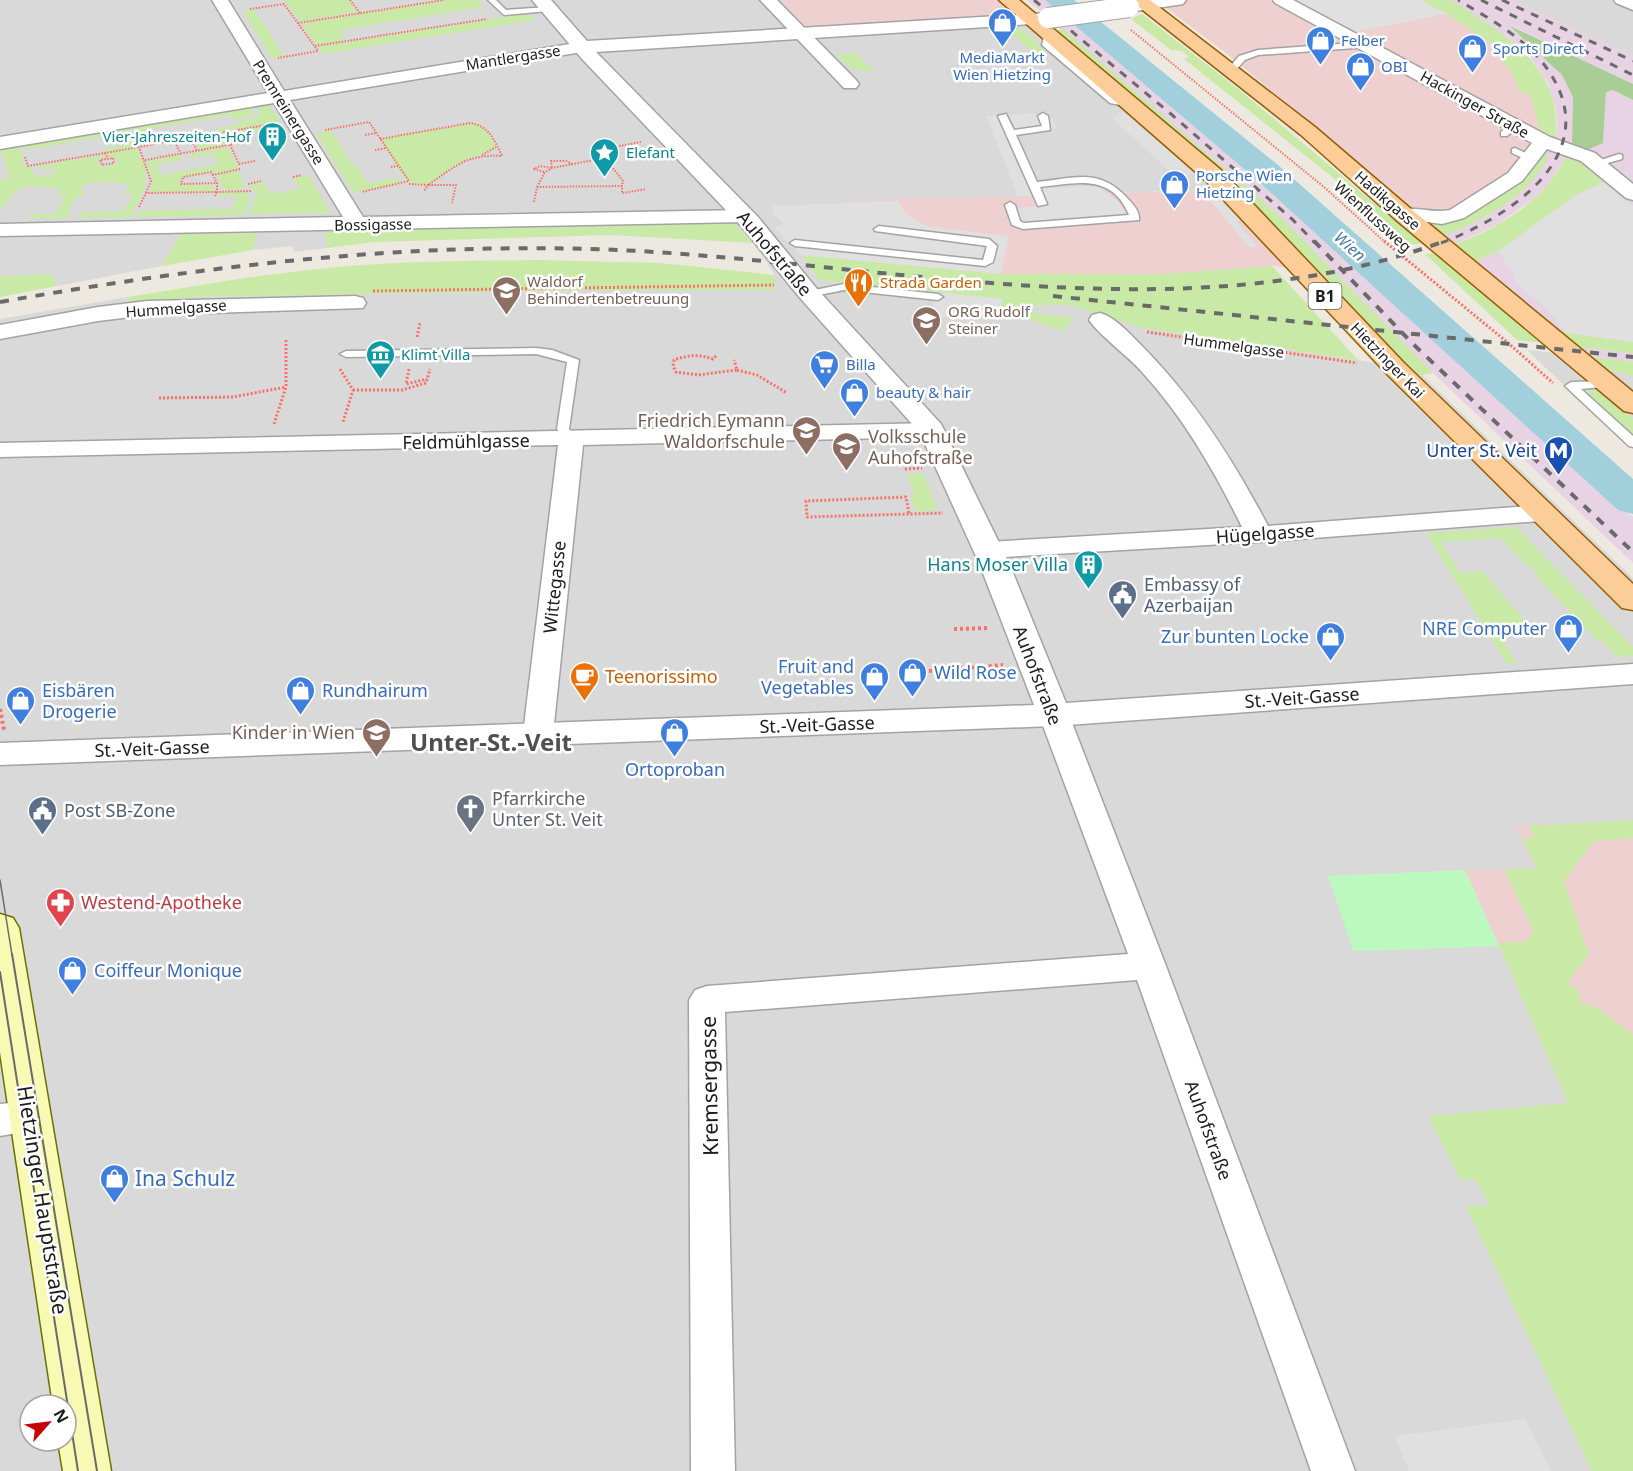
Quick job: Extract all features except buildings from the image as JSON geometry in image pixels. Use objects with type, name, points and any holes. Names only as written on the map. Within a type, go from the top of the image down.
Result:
[{"type":"main road","name":"Hietzinger Kai","points":[[1008,0],[1042,24],[1213,176],[1395,368],[1633,601]]},
{"type":"main road","name":"Hadikgasse","points":[[1138,4],[1231,70],[1308,131],[1633,405]]},
{"type":"main road","name":"Hietzinger Hauptstraße","points":[[0,928],[14,1118],[87,1471]]},
{"type":"street","points":[[768,0],[850,84]]},
{"type":"street","name":"Mantlergasse","points":[[0,143],[582,47],[802,34],[1042,24],[1138,4],[1177,0]]},
{"type":"street","name":"Hackinger Straße","points":[[1281,0],[1463,96],[1509,130],[1588,157],[1633,194]]},
{"type":"street","name":"Auhofstraße","points":[[544,4],[582,47],[745,216],[774,248],[807,291],[932,430],[988,550],[1054,715],[1149,966],[1333,1471]]},
{"type":"street","name":"Premreinergasse","points":[[225,6],[357,224]]},
{"type":"street","points":[[1403,213],[1442,218],[1457,214],[1515,177],[1522,155],[1543,141]]},
{"type":"street","name":"Bossigasse","points":[[0,230],[745,216]]},
{"type":"street","name":"Hummelgasse","points":[[0,332],[98,314],[147,308],[361,297]]},
{"type":"street","points":[[1104,323],[1152,369],[1197,422],[1259,534]]},
{"type":"street","points":[[1608,384],[1633,390]]},
{"type":"street","name":"Feldmühlgasse","points":[[0,450],[932,430]]},
{"type":"street","name":"Wittegasse","points":[[538,734],[571,439]]},
{"type":"street","name":"Hügelgasse","points":[[988,550],[1259,534],[1541,513]]},
{"type":"street","name":"St.-Veit-Gasse","points":[[2,744],[538,734],[1054,715],[1633,674]]},
{"type":"street","name":"Kremsergasse","points":[[713,1471],[707,1000],[1149,966]]},
{"type":"lane","points":[[492,0],[504,13],[544,4]]},
{"type":"lane","points":[[1231,70],[1237,60],[1245,56],[1268,54],[1305,46],[1341,43],[1350,36]]},
{"type":"lane","points":[[1305,46],[1366,45]]},
{"type":"lane","points":[[1252,49],[1268,54]]},
{"type":"lane","points":[[1003,116],[1042,204]]},
{"type":"lane","points":[[1012,133],[1047,128],[1043,116]]},
{"type":"lane","points":[[1597,163],[1619,157]]},
{"type":"lane","points":[[1010,206],[1016,223],[1023,226],[1135,218],[1134,211],[1124,200],[1109,185],[1099,181],[1034,185]]},
{"type":"lane","points":[[795,243],[986,263],[992,246],[989,242],[879,229]]},
{"type":"lane","points":[[807,291],[844,287],[938,297]]},
{"type":"lane","points":[[346,354],[536,351],[573,360],[563,429],[571,439]]},
{"type":"lane","points":[[1608,384],[1571,386],[1633,443]]},
{"type":"path","points":[[257,61],[318,51],[282,0]]},
{"type":"path","points":[[350,0],[360,13]]},
{"type":"path","points":[[412,0],[415,4]]},
{"type":"path","points":[[298,23],[444,0]]},
{"type":"path","points":[[225,6],[284,4]]},
{"type":"path","points":[[315,46],[496,17]]},
{"type":"path","name":"Wienflussweg","points":[[1128,28],[1315,180],[1404,259],[1507,342],[1557,387]]},
{"type":"path","points":[[24,156],[28,166],[281,122]]},
{"type":"path","points":[[315,132],[369,122],[408,183]]},
{"type":"path","points":[[380,139],[478,124],[492,135],[502,156],[482,155]]},
{"type":"path","points":[[214,129],[216,133]]},
{"type":"path","points":[[438,129],[441,134]]},
{"type":"path","points":[[224,132],[239,164],[255,161]]},
{"type":"path","points":[[365,135],[376,133]]},
{"type":"path","points":[[172,136],[186,158]]},
{"type":"path","points":[[135,137],[151,181],[137,210]]},
{"type":"path","points":[[191,138],[197,151]]},
{"type":"path","points":[[646,189],[622,193],[623,181],[598,150],[650,140]]},
{"type":"path","points":[[145,160],[245,142]]},
{"type":"path","points":[[424,191],[428,185],[453,166],[497,147]]},
{"type":"path","points":[[375,150],[386,148]]},
{"type":"path","points":[[100,149],[108,159]]},
{"type":"path","points":[[534,203],[537,187],[545,172],[552,168],[616,156]]},
{"type":"path","points":[[54,157],[55,161]]},
{"type":"path","points":[[552,168],[551,161],[566,161],[572,164]]},
{"type":"path","points":[[33,165],[35,171]]},
{"type":"path","points":[[391,167],[398,166]]},
{"type":"path","points":[[545,172],[534,169],[540,166],[552,168]]},
{"type":"path","points":[[213,175],[240,169]]},
{"type":"path","points":[[214,196],[217,192],[217,183],[211,172],[183,177],[181,184],[217,183]]},
{"type":"path","points":[[248,184],[261,181]]},
{"type":"path","points":[[354,194],[408,183],[456,185],[450,212]]},
{"type":"path","points":[[537,187],[622,186]]},
{"type":"path","points":[[146,193],[251,191]]},
{"type":"path","points":[[168,197],[170,193]]},
{"type":"path","points":[[361,297],[775,285],[807,291]]},
{"type":"path","name":"Hummelgasse","points":[[1104,323],[1360,363]]},
{"type":"path","points":[[267,445],[286,387],[286,339]]},
{"type":"path","points":[[353,390],[402,390],[426,383],[434,352]]},
{"type":"path","points":[[346,354],[339,370],[353,390]]},
{"type":"path","points":[[716,356],[712,359],[696,354],[682,356],[674,360],[673,366],[676,372],[684,375],[737,370],[757,375],[787,393]]},
{"type":"path","points":[[734,360],[737,370]]},
{"type":"path","points":[[410,366],[406,384],[427,380]]},
{"type":"path","points":[[159,398],[233,398],[286,387]]},
{"type":"path","points":[[338,443],[353,390]]},
{"type":"path","points":[[844,497],[882,497],[906,497],[909,513],[807,517],[806,501],[844,497]]},
{"type":"path","points":[[929,671],[1034,664]]},
{"type":"path","points":[[0,709],[2,744]]},
{"type":"shaded area","points":[[0,0],[776,0],[1040,16],[1205,154],[1241,189],[913,199],[780,219],[784,224],[775,228],[801,255],[819,280],[1003,299],[1029,306],[1067,304],[1143,328],[1410,368],[1417,376],[1422,375],[1633,578],[1633,821],[1517,826],[1537,869],[1329,876],[1354,951],[1499,946],[1568,1103],[1633,1471],[0,1471],[0,319],[128,297],[131,304],[193,297],[589,290],[775,290],[775,275],[753,243],[731,221],[326,232],[327,248],[294,252],[292,246],[253,250],[255,233],[182,234],[162,266],[57,286],[52,274],[0,276]]},
{"type":"shaded area","points":[[776,0],[1023,0],[1040,16],[805,29]]},
{"type":"shaded area","points":[[1027,0],[1048,0],[1241,160],[1633,517],[1633,563],[1433,373],[1282,218]]},
{"type":"shaded area","points":[[1156,0],[1420,0],[1447,14],[1504,51],[1530,94],[1539,129],[1555,138],[1548,158],[1546,154],[1462,217],[1432,225],[1231,57]]},
{"type":"shaded area","points":[[1294,0],[1420,0],[1447,14],[1355,32]]},
{"type":"shaded area","points":[[1448,0],[1512,0],[1633,56],[1633,84],[1513,27],[1562,75],[1573,97],[1572,145],[1603,143],[1606,92],[1613,90],[1633,100],[1633,342],[1561,332],[1476,261],[1498,251],[1578,194],[1604,181],[1579,161],[1565,158],[1549,184],[1532,200],[1498,224],[1456,244],[1445,235],[1489,215],[1525,187],[1544,165],[1555,138],[1557,126],[1556,110],[1548,83],[1531,58],[1507,37]]},
{"type":"shaded area","points":[[1512,0],[1633,0],[1633,56]]},
{"type":"shaded area","points":[[1126,108],[1196,170],[1179,180],[1112,118]]},
{"type":"shaded area","points":[[1048,113],[1058,128],[1010,136],[1035,196],[1018,196],[986,116]]},
{"type":"shaded area","points":[[1604,182],[1633,207],[1633,342],[1566,333],[1549,311],[1516,283],[1514,275],[1498,251],[1578,194]]},
{"type":"shaded area","points":[[1097,186],[1118,202],[1129,217],[1020,221],[1015,208],[1043,206],[1042,188]]},
{"type":"shaded area","points":[[1241,189],[1291,245],[1308,269],[1272,266],[1164,274],[1001,274],[801,255],[775,228],[783,224],[772,213],[773,206],[913,199]]},
{"type":"shaded area","points":[[1206,196],[1219,196],[1240,220],[1236,221],[1258,248],[1248,246]]},
{"type":"shaded area","points":[[898,201],[905,213],[928,227],[1009,236],[1001,274],[801,255],[775,228],[783,224],[772,213],[773,206]]},
{"type":"shaded area","points":[[943,293],[1003,299],[997,317],[931,317],[929,312],[933,312],[934,301]]},
{"type":"shaded area","points":[[1579,347],[1633,353],[1633,362],[1593,357]]},
{"type":"shaded area","points":[[1527,350],[1593,357],[1608,369],[1633,376],[1633,419],[1600,390],[1572,393]]},
{"type":"shaded area","points":[[1633,821],[1633,1102],[1568,1103],[1465,870],[1536,869],[1516,826]]},
{"type":"shaded area","points":[[1525,1419],[1551,1471],[1409,1471],[1395,1436]]},
{"type":"green space","points":[[284,0],[348,0],[357,12],[300,21]]},
{"type":"green space","points":[[451,0],[478,0],[484,7],[341,30],[344,40],[316,45],[301,23]]},
{"type":"green space","points":[[1420,0],[1448,0],[1457,4],[1500,32],[1527,56],[1547,84],[1553,100],[1556,118],[1555,138],[1539,129],[1530,94],[1520,93],[1511,71],[1496,53],[1503,51],[1447,14]]},
{"type":"green space","points":[[253,9],[284,56],[272,58],[243,11]]},
{"type":"green space","points":[[528,13],[535,20],[323,54],[318,47]]},
{"type":"green space","points":[[1142,14],[1243,93],[1422,243],[1411,245],[1336,180],[1184,59],[1189,57],[1182,51],[1171,50],[1131,19]]},
{"type":"green space","points":[[1510,26],[1633,84],[1633,100],[1613,90],[1606,92],[1603,143],[1587,150],[1572,145],[1573,97],[1562,75]]},
{"type":"green space","points":[[1019,28],[1032,37],[1045,52],[1034,54],[1006,29]]},
{"type":"green space","points":[[1063,29],[1282,218],[1433,373],[1417,376],[1406,367],[1271,221],[1205,154],[1057,30]]},
{"type":"green space","points":[[855,53],[874,71],[853,68],[836,55]]},
{"type":"green space","points":[[269,104],[280,121],[218,132],[216,129],[257,118],[261,111],[257,106]]},
{"type":"green space","points":[[252,107],[253,115],[235,121],[231,115],[144,130],[149,141],[170,137],[171,139],[142,145],[132,127],[128,127],[136,146],[104,152],[103,148],[123,145],[119,134],[25,150],[23,145],[19,146],[25,167],[31,167],[35,177],[56,173],[53,167],[39,170],[38,166],[103,155],[105,158],[97,160],[100,167],[118,164],[115,157],[109,158],[108,153],[137,148],[145,169],[146,183],[141,198],[130,217],[78,218],[81,213],[124,211],[133,195],[125,193],[130,184],[118,184],[119,181],[84,184],[81,192],[85,192],[83,196],[77,196],[68,212],[72,213],[68,218],[26,219],[34,214],[55,214],[66,195],[58,195],[60,188],[26,187],[20,189],[0,211],[0,180],[10,178],[0,147]]},
{"type":"green space","points":[[280,123],[286,134],[273,136],[268,129],[241,134],[244,141],[233,143],[227,132]]},
{"type":"green space","points":[[475,123],[486,129],[497,147],[453,166],[428,185],[408,183],[380,139]]},
{"type":"green space","points":[[331,130],[351,163],[356,165],[368,183],[397,178],[401,183],[353,192],[316,133]]},
{"type":"green space","points":[[223,133],[227,144],[199,149],[194,138]]},
{"type":"green space","points":[[228,147],[238,167],[236,169],[181,177],[178,185],[214,185],[215,191],[149,192],[153,180],[146,161],[180,155],[182,160],[156,164],[161,175],[218,165],[213,155],[191,158],[188,154]]},
{"type":"green space","points":[[1541,153],[1546,154],[1548,158],[1540,172],[1504,206],[1445,235],[1432,225],[1462,217]]},
{"type":"green space","points":[[1565,158],[1579,161],[1604,182],[1578,194],[1498,251],[1476,261],[1456,244],[1488,230],[1519,211],[1546,187]]},
{"type":"green space","points":[[238,171],[245,186],[238,190],[220,190],[222,187],[217,175]]},
{"type":"green space","points":[[308,175],[331,213],[249,214],[257,196],[250,184],[263,182],[270,194],[300,189],[294,178]]},
{"type":"green space","points":[[244,192],[251,197],[244,215],[135,217],[139,211],[232,209],[238,196],[218,196],[219,193]]},
{"type":"green space","points":[[731,221],[753,243],[611,235],[375,242],[327,248],[325,232]]},
{"type":"green space","points":[[256,233],[253,250],[162,266],[181,234]]},
{"type":"green space","points":[[1435,253],[1544,343],[1517,340],[1425,254]]},
{"type":"green space","points":[[801,255],[1001,274],[1164,274],[1272,266],[1358,360],[1142,328],[1067,304],[1029,306],[1035,313],[1075,318],[1063,331],[999,310],[1002,299],[819,280]]},
{"type":"green space","points":[[459,261],[660,263],[775,275],[775,290],[589,290],[193,297],[131,304],[128,297],[253,277],[328,268]]},
{"type":"green space","points":[[52,274],[57,286],[0,297],[0,276]]},
{"type":"green space","points":[[1561,332],[1633,342],[1633,353],[1579,347]]},
{"type":"green space","points":[[1593,357],[1633,362],[1633,376],[1608,369]]},
{"type":"green space","points":[[1600,390],[1633,419],[1633,435],[1584,391]]},
{"type":"green space","points":[[923,473],[938,510],[916,511],[910,495],[915,495],[907,475]]},
{"type":"green space","points":[[1516,527],[1633,647],[1633,656],[1617,657],[1601,640],[1597,640],[1535,575],[1537,574],[1530,566],[1527,566],[1500,538],[1441,542],[1460,573],[1482,571],[1532,628],[1496,630],[1517,663],[1507,664],[1426,533]]},
{"type":"green space","points":[[1633,820],[1633,838],[1594,841],[1564,881],[1589,955],[1567,983],[1579,990],[1580,1002],[1598,1008],[1633,1035],[1633,1471],[1592,1471],[1466,1206],[1489,1206],[1476,1180],[1460,1179],[1428,1116],[1568,1103],[1498,943],[1527,941],[1533,930],[1504,869],[1537,869],[1522,838],[1535,838],[1529,826]]},
{"type":"green space","points":[[1465,870],[1499,946],[1354,951],[1328,876]]},
{"type":"waterway","name":"Wien","points":[[1058,0],[1267,172],[1633,501]]},
{"type":"tram line","points":[[0,880],[12,955]]},
{"type":"tram line","points":[[12,954],[97,1471]]},
{"type":"tram line","points":[[0,972],[78,1471]]},
{"type":"railway","points":[[1034,0],[1171,114],[1293,220],[1315,243]]},
{"type":"railway","points":[[1441,243],[1468,232],[1495,217],[1520,199],[1542,178],[1558,155],[1565,129],[1563,100],[1548,70],[1539,59],[1507,30],[1458,0]]},
{"type":"railway","points":[[1481,0],[1633,75]]},
{"type":"railway","points":[[1502,0],[1633,61]]},
{"type":"railway","points":[[1314,241],[1342,270]]},
{"type":"railway","points":[[1342,270],[1445,241]]},
{"type":"railway","points":[[0,302],[231,267],[385,253],[463,249],[618,250],[720,257],[1034,286],[1140,289],[1244,285],[1342,270]]},
{"type":"railway","points":[[1342,270],[1402,333]]},
{"type":"railway","points":[[1053,296],[1402,333]]},
{"type":"railway","points":[[1402,333],[1633,357]]},
{"type":"railway","points":[[1402,333],[1633,552]]},
{"type":"place","name":"MediaMarkt Wien Hietzing","points":[[1002,48]]},
{"type":"place","name":"Felber","points":[[1320,66]]},
{"type":"place","name":"Sports Direct","points":[[1472,74]]},
{"type":"place","name":"OBI","points":[[1360,92]]},
{"type":"place","name":"Vier-Jahreszeiten-Hof","points":[[272,162]]},
{"type":"place","name":"Elefant","points":[[605,178]]},
{"type":"place","name":"Porsche Wien Hietzing","points":[[1175,210]]},
{"type":"place","name":"Strada Garden","points":[[859,308]]},
{"type":"place","name":"Waldorf Behindertenbetreuung","points":[[506,316]]},
{"type":"place","name":"ORG Rudolf Steiner","points":[[927,346]]},
{"type":"place","name":"Klimt Villa","points":[[380,380]]},
{"type":"place","name":"Billa","points":[[825,390]]},
{"type":"place","name":"beauty & hair","points":[[855,418]]},
{"type":"place","name":"Friedrich Eymann Waldorfschule","points":[[806,456]]},
{"type":"place","name":"Volksschule Auhofstraße","points":[[847,472]]},
{"type":"place","name":"Unter St. Veit","points":[[1558,476]]},
{"type":"place","name":"Hans Moser Villa","points":[[1089,590]]},
{"type":"place","name":"Embassy of Azerbaijan","points":[[1123,620]]},
{"type":"place","name":"NRE Computer","points":[[1568,654]]},
{"type":"place","name":"Zur bunten Locke","points":[[1330,662]]},
{"type":"place","name":"Wild Rose","points":[[913,698]]},
{"type":"place","name":"Teenorissimo","points":[[584,702]]},
{"type":"place","name":"Fruit and Vegetables","points":[[875,702]]},
{"type":"place","name":"Rundhairum","points":[[301,716]]},
{"type":"place","name":"Eisbären Drogerie","points":[[21,726]]},
{"type":"place","name":"Kinder in Wien","points":[[376,758]]},
{"type":"place","name":"Ortoproban","points":[[675,758]]},
{"type":"place","name":"Pfarrkirche Unter St. Veit","points":[[471,834]]},
{"type":"place","name":"Post SB-Zone","points":[[43,836]]},
{"type":"place","name":"Westend-Apotheke","points":[[60,928]]},
{"type":"place","name":"Coiffeur Monique","points":[[73,996]]},
{"type":"place","name":"Ina Schulz","points":[[114,1204]]},
{"type":"district","name":"Unter-St.-Veit","points":[[491,741]]}]
